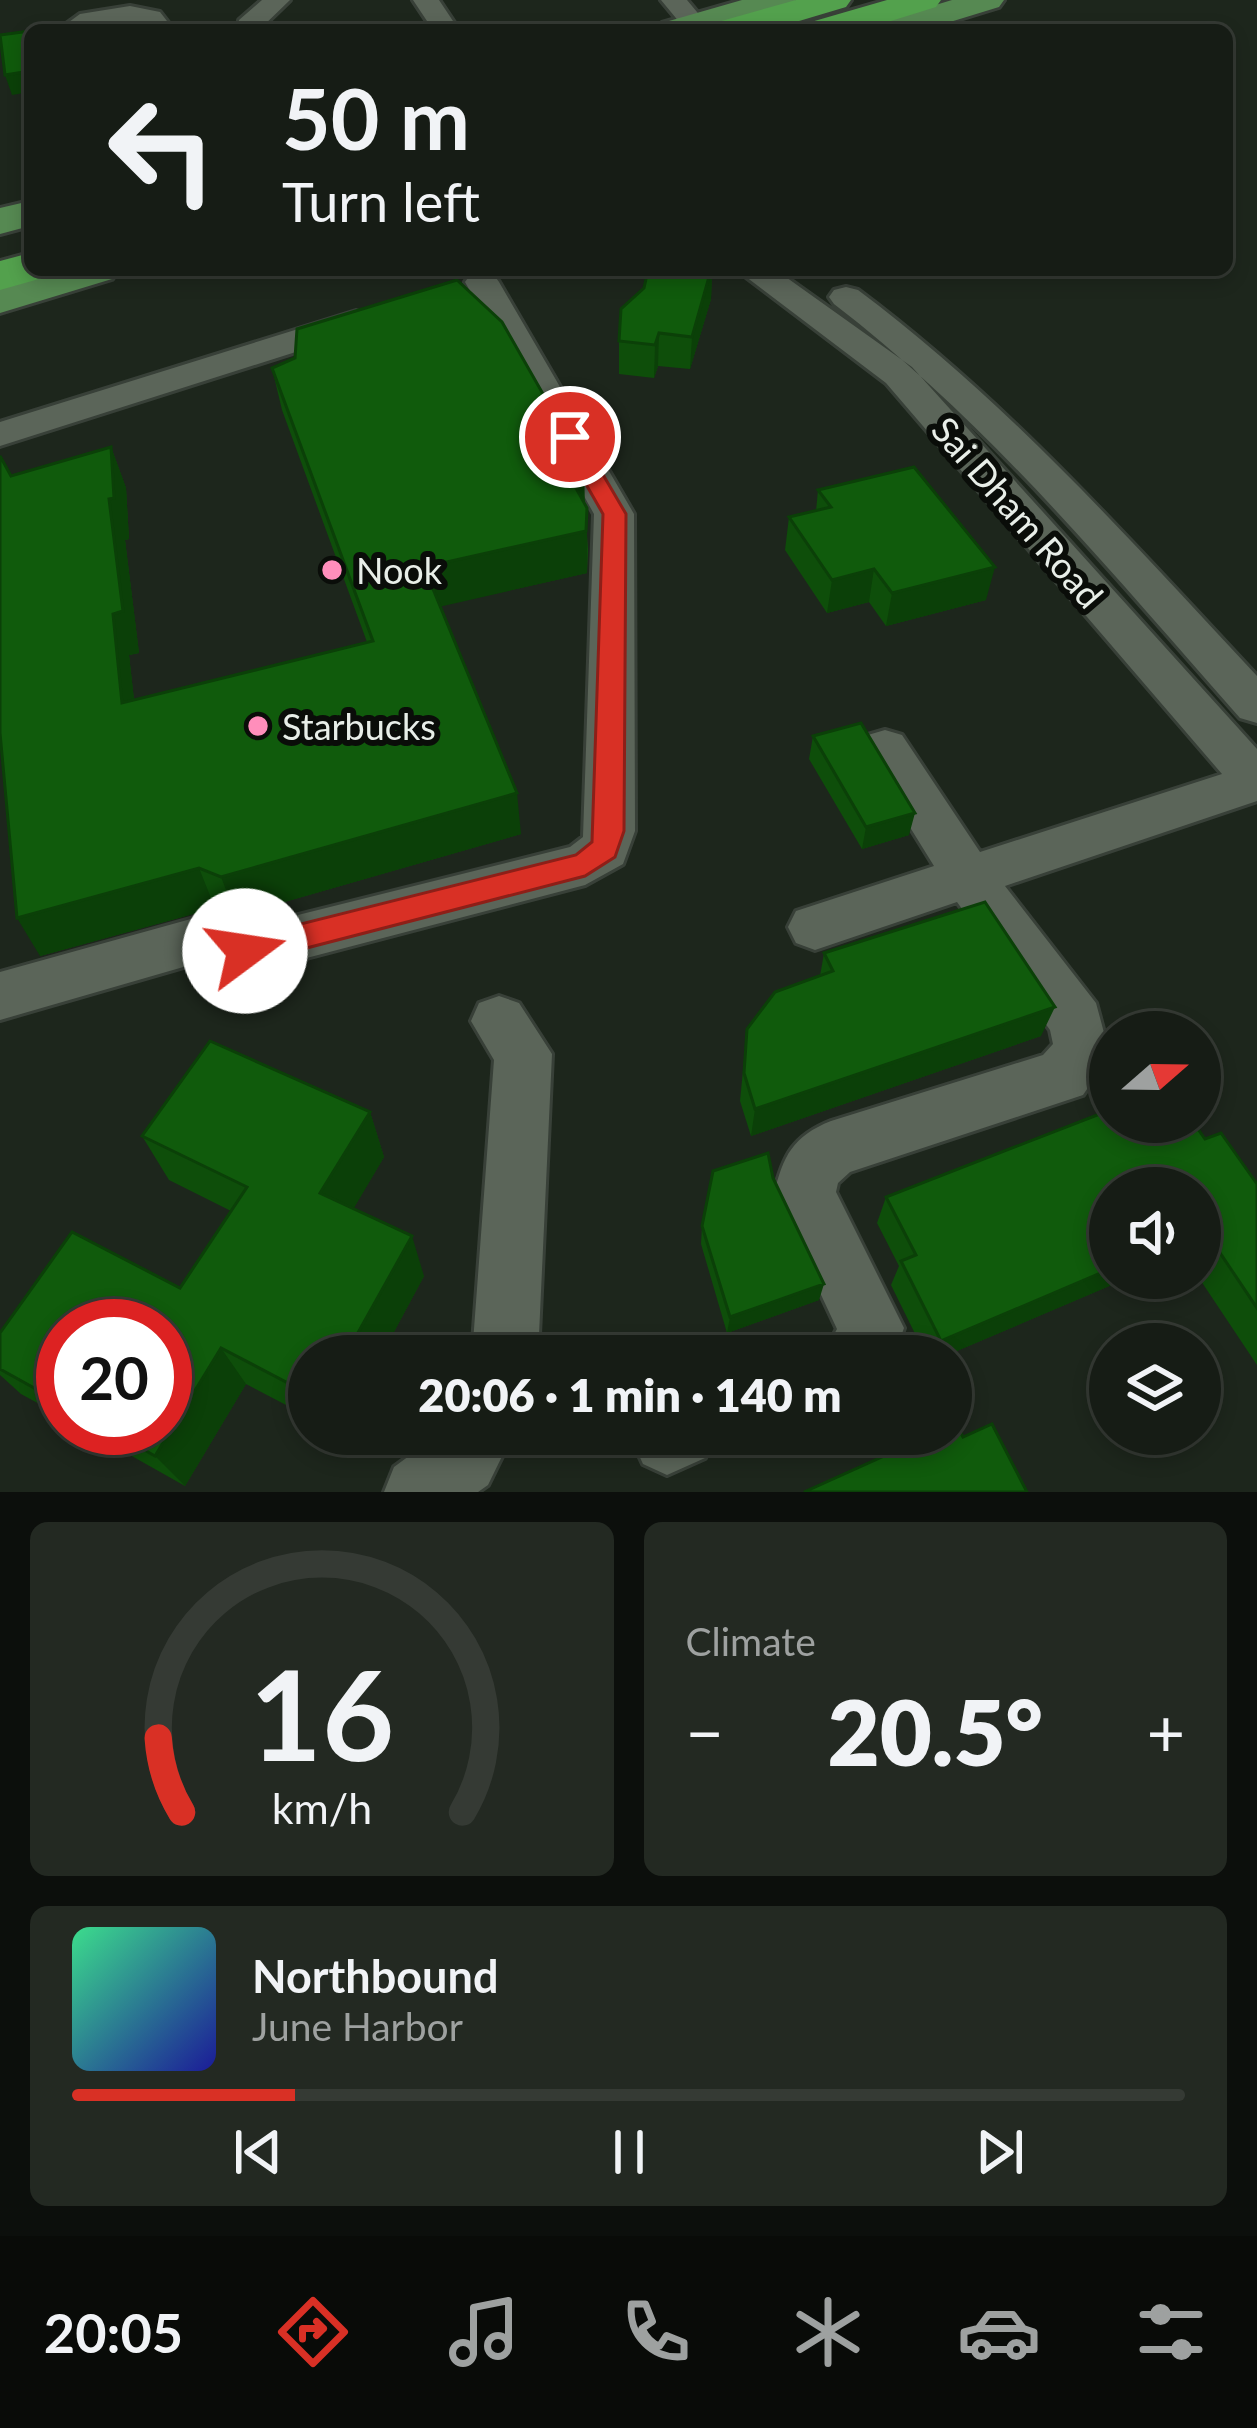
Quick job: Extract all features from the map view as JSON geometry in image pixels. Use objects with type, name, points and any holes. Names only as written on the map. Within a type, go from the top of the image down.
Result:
[{"type":"highway","points":[[751,24],[833,0]]},
{"type":"highway","points":[[844,24],[924,0]]},
{"type":"main road","points":[[681,18],[778,0]]},
{"type":"main road","points":[[908,24],[987,0]]},
{"type":"main road","points":[[0,299],[76,276]]},
{"type":"street","points":[[253,24],[277,0]]},
{"type":"street","points":[[92,8],[141,15],[160,24]]},
{"type":"street","name":"Sai Dham Road","points":[[762,276],[899,375],[1257,782]]},
{"type":"street","name":"Sai Dham Road","points":[[816,276],[904,338],[1024,454],[1257,707]]},
{"type":"street","points":[[0,996],[216,935],[245,951],[585,864],[604,849],[610,831],[614,514],[481,283]]},
{"type":"street","points":[[0,434],[395,310]]},
{"type":"street","points":[[1204,723],[1257,707]]},
{"type":"street","points":[[869,1335],[871,1328],[805,1194],[811,1168],[831,1150],[1062,1076],[1084,1051],[1076,1021],[968,877],[886,748]]},
{"type":"street","points":[[815,927],[1257,782]]},
{"type":"street","points":[[500,1021],[524,1054],[507,1335]]},
{"type":"street","points":[[419,1492],[466,1455]]},
{"type":"building","points":[[24,32],[24,72],[5,75],[0,35]]},
{"type":"building","points":[[647,276],[709,276],[692,337],[659,333],[655,345],[619,341],[621,309],[644,288]]},
{"type":"building","points":[[457,280],[502,322],[584,466],[566,470],[587,508],[586,531],[424,567],[517,793],[221,877],[199,868],[17,918],[0,733],[0,456],[11,476],[111,447],[114,498],[109,499],[123,611],[113,614],[122,703],[373,641],[272,368],[295,358],[297,329]]},
{"type":"building","points":[[914,467],[995,567],[892,593],[874,569],[832,580],[789,517],[831,507],[818,490]]},
{"type":"building","points":[[861,723],[915,813],[866,827],[813,736]]},
{"type":"building","points":[[985,902],[1055,1007],[755,1109],[744,1073],[747,1029],[775,992],[833,971],[824,953]]},
{"type":"building","points":[[210,1041],[370,1112],[320,1193],[412,1236],[357,1335],[288,1335],[288,1383],[221,1348],[192,1395],[192,1299],[36,1299],[36,1389],[0,1369],[0,1333],[72,1232],[180,1288],[247,1187],[142,1136]]},
{"type":"building","points":[[1089,1118],[1089,1143],[1221,1143],[1221,1133],[1257,1184],[1257,1308],[1221,1254],[1221,1167],[1089,1167],[1089,1278],[955,1335],[938,1335],[901,1261],[916,1255],[886,1197]]},
{"type":"building","points":[[768,1153],[773,1178],[824,1284],[730,1317],[702,1226],[713,1171]]},
{"type":"building","points":[[992,1424],[1027,1492],[804,1492],[886,1455],[972,1455],[972,1433]]},
{"type":"place","name":"Nook","points":[[332,570]]},
{"type":"place","name":"Starbucks","points":[[258,726]]},
{"type":"route","points":[[245,951],[585,864],[604,849],[610,831],[614,514],[570,437]]}]
